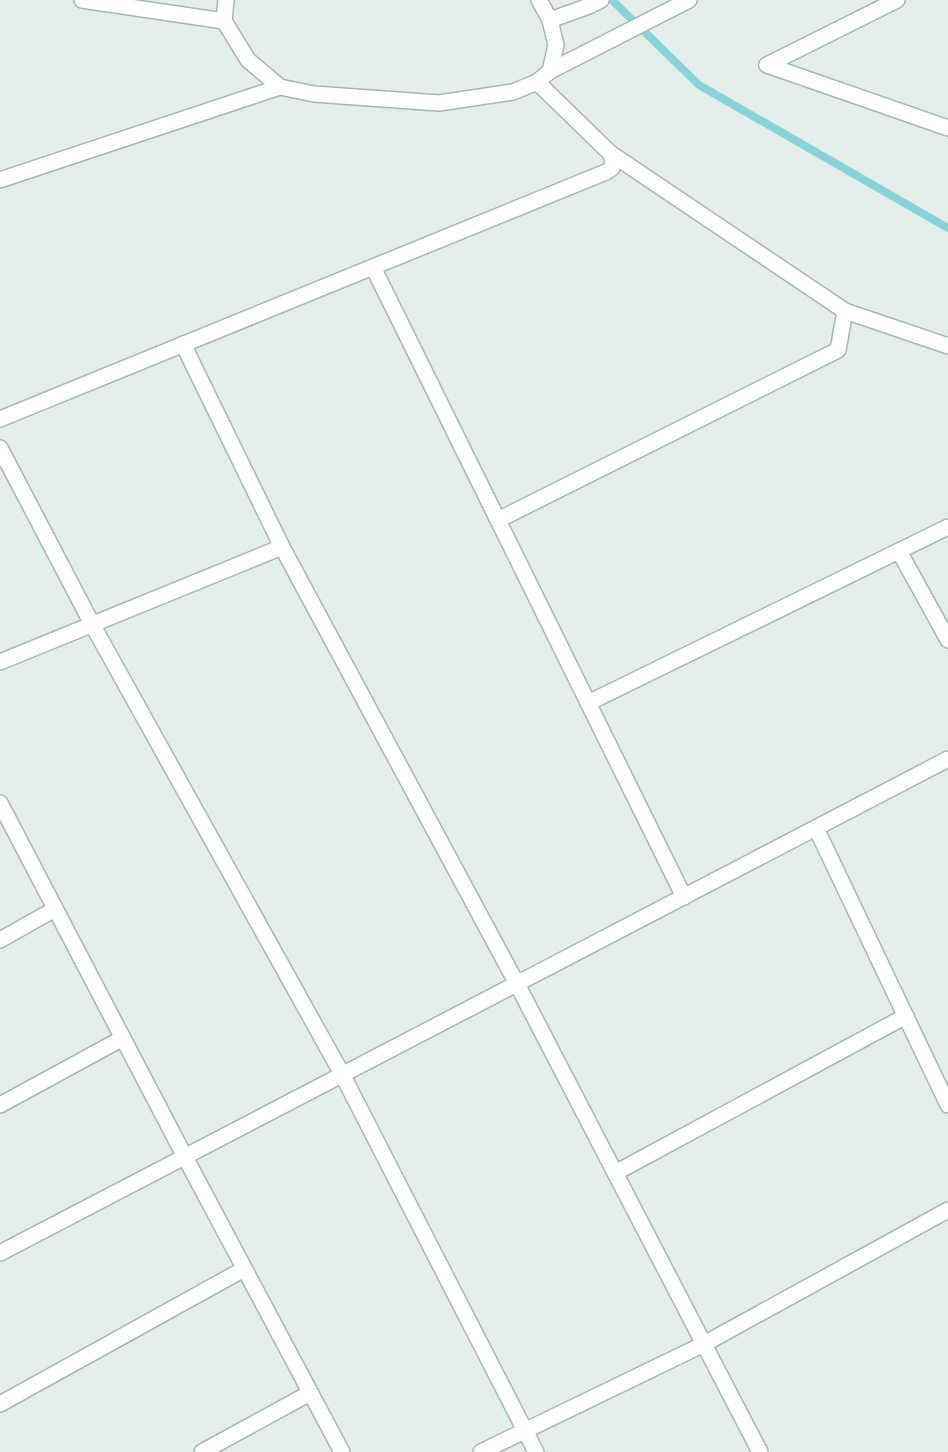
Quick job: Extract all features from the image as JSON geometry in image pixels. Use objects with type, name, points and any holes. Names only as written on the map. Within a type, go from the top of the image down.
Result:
[{"type":"street","points":[[82,0],[224,21]]},
{"type":"street","points":[[226,0],[224,21],[248,60],[280,87],[314,94],[439,103],[513,92],[537,82],[550,71],[689,0]]},
{"type":"street","points":[[539,0],[550,20],[556,45],[550,71]]},
{"type":"street","points":[[897,0],[767,65],[948,128]]},
{"type":"street","points":[[550,20],[594,3]]},
{"type":"street","points":[[537,82],[610,153],[845,311],[948,346]]},
{"type":"street","points":[[0,180],[280,87]]},
{"type":"street","points":[[0,419],[606,172],[612,168],[613,160],[610,153]]},
{"type":"street","points":[[372,267],[684,897]]},
{"type":"street","points":[[498,520],[838,350],[845,311]]},
{"type":"street","points":[[183,344],[282,547],[517,984],[760,1452]]},
{"type":"street","points":[[0,448],[92,624],[342,1074],[536,1452]]},
{"type":"street","points":[[588,703],[948,527]]},
{"type":"street","points":[[0,662],[282,547]]},
{"type":"street","points":[[898,551],[948,640]]},
{"type":"street","points":[[0,1253],[948,759]]},
{"type":"street","points":[[2,812],[342,1452]]},
{"type":"street","points":[[816,828],[948,1105]]},
{"type":"street","points":[[0,940],[55,909]]},
{"type":"street","points":[[615,1173],[906,1016]]},
{"type":"street","points":[[0,1105],[122,1038]]},
{"type":"street","points":[[481,1452],[704,1344],[948,1210]]},
{"type":"street","points":[[0,1404],[244,1269]]},
{"type":"street","points":[[202,1452],[310,1393]]},
{"type":"waterway","points":[[612,0],[699,85],[948,228]]}]
